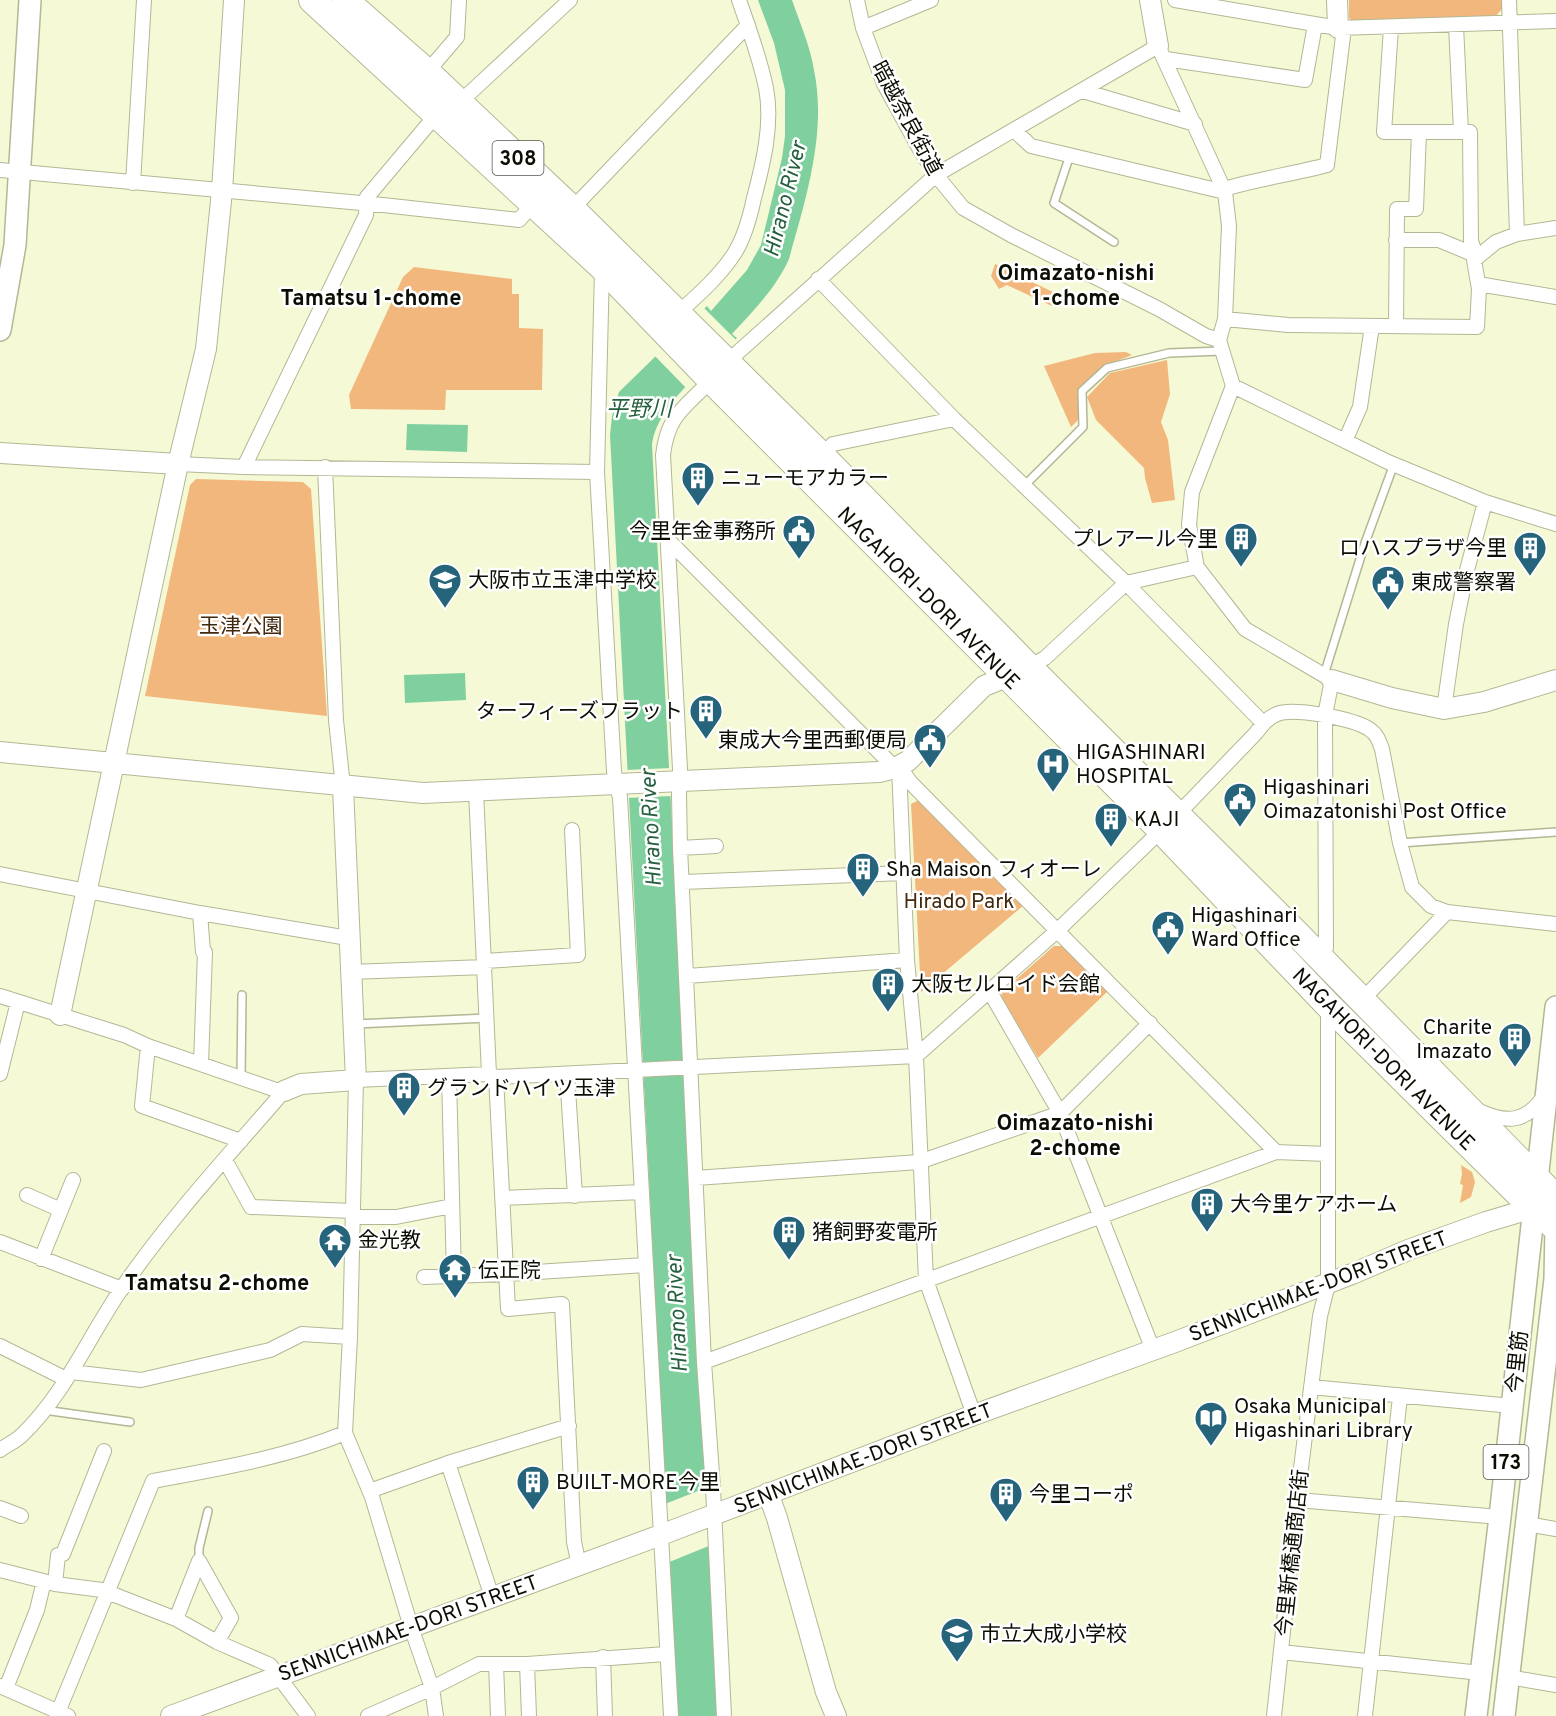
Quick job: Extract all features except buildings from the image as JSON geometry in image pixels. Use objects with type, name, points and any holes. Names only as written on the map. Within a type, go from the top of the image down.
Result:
[{"type":"highway","name":"NAGAHORI-DORI AVENUE","points":[[312,0],[572,209],[715,369],[1170,822],[1318,956],[1538,1179],[1549,1202]]},
{"type":"highway","name":"NAGAHORI-DORI AVENUE","points":[[349,1],[427,72],[448,109],[534,203],[603,267],[678,325]]},
{"type":"highway","name":"NAGAHORI-DORI AVENUE","points":[[1170,822],[1328,1004],[1549,1202]]},
{"type":"highway","name":"308","points":[[1549,1202],[1556,1228]]},
{"type":"main road","points":[[0,330],[15,245],[10,171],[30,0]]},
{"type":"main road","points":[[1538,1179],[1556,1007]]},
{"type":"main road","name":"今里筋","points":[[1476,1716],[1512,1406],[1549,1202]]},
{"type":"main road","name":"今里筋","points":[[1504,1716],[1555,1279],[1556,1228]]},
{"type":"street","points":[[133,183],[144,0]]},
{"type":"street","points":[[60,1015],[178,464],[206,349],[222,191],[234,0]]},
{"type":"street","points":[[427,72],[458,37],[459,0]]},
{"type":"street","points":[[244,467],[366,215],[367,197],[448,109],[570,0]]},
{"type":"street","points":[[678,325],[736,252],[744,236],[763,162],[768,107],[766,89],[739,0]]},
{"type":"street","name":"暗越奈良街道","points":[[857,0],[863,28],[884,84],[936,175],[963,208],[1011,235],[1159,309],[1216,342]]},
{"type":"street","points":[[863,28],[931,0]]},
{"type":"street","points":[[1150,0],[1162,52],[1224,190],[1229,226],[1225,319],[1216,342],[1233,386],[1192,492],[1189,525],[1197,567],[1245,629],[1328,678],[1392,698],[1444,709],[1484,702],[1556,680]]},
{"type":"street","points":[[1175,0],[1341,28],[1556,21]]},
{"type":"street","points":[[1015,131],[1031,146],[1224,190],[1251,181],[1287,176],[1328,165],[1341,28],[1337,0]]},
{"type":"street","points":[[1509,0],[1518,234]]},
{"type":"street","points":[[572,209],[748,25]]},
{"type":"street","points":[[723,1716],[689,1067],[683,882],[675,782],[680,769],[663,455],[667,432],[676,415],[715,369],[936,175],[1083,91],[1162,52],[1305,80],[1315,25]]},
{"type":"street","points":[[1456,25],[1461,132]]},
{"type":"street","points":[[1225,319],[1288,325],[1476,327],[1478,284],[1474,260],[1476,257],[1471,241],[1470,132],[1384,132],[1391,28]]},
{"type":"street","points":[[1083,91],[1195,124]]},
{"type":"street","points":[[1396,326],[1397,209],[1416,209],[1419,132]]},
{"type":"street","points":[[10,171],[519,220],[534,203]]},
{"type":"street","points":[[1476,257],[1496,242],[1518,234],[1556,228]]},
{"type":"street","points":[[1396,240],[1439,240],[1476,257]]},
{"type":"street","points":[[603,267],[597,472],[621,784],[638,1070],[645,1265],[663,1534],[666,1654],[671,1716]]},
{"type":"street","points":[[818,279],[954,419],[1126,583],[1263,723]]},
{"type":"street","points":[[1478,284],[1556,297]]},
{"type":"street","points":[[1345,441],[1360,407],[1372,326]]},
{"type":"street","points":[[1233,386],[1394,464],[1485,502],[1556,525]]},
{"type":"street","points":[[813,465],[833,444],[954,419]]},
{"type":"street","points":[[0,453],[244,467],[597,472]]},
{"type":"street","points":[[325,467],[336,720],[343,786],[356,1080],[350,1337],[345,1433],[371,1494],[411,1628],[432,1688],[436,1716]]},
{"type":"street","points":[[1444,709],[1456,624],[1466,574],[1485,502]]},
{"type":"street","points":[[667,539],[897,767],[1276,1152]]},
{"type":"street","points":[[0,752],[423,793],[879,771],[897,767],[908,761],[984,686],[1045,658],[1126,583],[1197,567]]},
{"type":"street","points":[[1318,956],[1326,948],[1325,715],[1328,678]]},
{"type":"street","points":[[0,996],[124,1035],[148,1047],[279,1091],[301,1084],[356,1080],[567,1074],[916,1056],[1058,930],[1170,822],[1263,723],[1278,714],[1299,712],[1325,715],[1368,728],[1377,736],[1382,749],[1400,843],[1412,887],[1431,906],[1447,912],[1556,924]]},
{"type":"street","points":[[897,767],[907,960],[916,1056],[926,1280],[974,1415]]},
{"type":"street","points":[[476,791],[487,1018],[502,1198],[508,1310],[562,1304],[574,1542],[579,1565]]},
{"type":"street","points":[[350,972],[485,964],[578,955],[572,830]]},
{"type":"street","points":[[680,848],[716,846]]},
{"type":"street","points":[[683,882],[904,873]]},
{"type":"street","points":[[0,874],[200,913],[348,938]]},
{"type":"street","points":[[1362,1000],[1447,912]]},
{"type":"street","points":[[200,913],[203,952],[205,952],[201,1064]]},
{"type":"street","points":[[687,976],[907,960]]},
{"type":"street","points":[[990,992],[1060,1113],[1153,1350]]},
{"type":"street","points":[[0,1074],[18,1002]]},
{"type":"street","name":"今里新橋通商店街","points":[[1274,1716],[1311,1387],[1320,1316],[1328,1284],[1328,1004]]},
{"type":"street","points":[[696,1178],[919,1162],[1060,1113],[1150,1023]]},
{"type":"street","points":[[148,1047],[142,1106],[241,1141]]},
{"type":"street","points":[[567,1074],[575,1196]]},
{"type":"street","points":[[449,1076],[454,1276]]},
{"type":"street","points":[[0,1450],[22,1435],[44,1410],[122,1289],[157,1242],[284,1091]]},
{"type":"street","points":[[1464,1104],[1486,1114],[1513,1119],[1524,1117],[1536,1109],[1547,1091]]},
{"type":"street","points":[[704,1362],[1276,1152],[1328,1154]]},
{"type":"street","points":[[225,1160],[251,1207],[396,1217],[452,1206]]},
{"type":"street","points":[[41,1258],[73,1180]]},
{"type":"street","points":[[502,1198],[642,1192]]},
{"type":"street","points":[[27,1195],[61,1210]]},
{"type":"street","name":"SENNICHIMAE-DORI STREET","points":[[171,1716],[1153,1350],[1328,1284],[1408,1250],[1549,1202]]},
{"type":"street","points":[[0,1242],[122,1289]]},
{"type":"street","points":[[424,1277],[645,1265]]},
{"type":"street","points":[[0,1346],[68,1375],[141,1380],[270,1350],[302,1334],[350,1337]]},
{"type":"street","points":[[1311,1387],[1512,1406]]},
{"type":"street","points":[[1365,1716],[1400,1397]]},
{"type":"street","points":[[371,1494],[375,1489],[448,1463],[569,1426]]},
{"type":"street","points":[[104,1451],[63,1554],[58,1555],[50,1583],[3,1687],[63,1713],[107,1592],[153,1481],[258,1460],[320,1444],[345,1433]]},
{"type":"street","points":[[448,1463],[492,1597]]},
{"type":"street","points":[[768,1493],[826,1692],[836,1716]]},
{"type":"street","points":[[1297,1500],[1500,1517]]},
{"type":"street","points":[[0,1508],[21,1516]]},
{"type":"street","points":[[1527,1524],[1556,1529]]},
{"type":"street","points":[[176,1619],[200,1561]]},
{"type":"street","points":[[200,1561],[231,1618],[218,1642]]},
{"type":"street","points":[[0,1570],[50,1583],[107,1592],[176,1619],[218,1642],[270,1665],[308,1716]]},
{"type":"street","points":[[1281,1652],[1481,1673]]},
{"type":"street","points":[[368,1716],[479,1664],[527,1664],[666,1654]]},
{"type":"street","points":[[593,1716],[605,1716],[603,1658]]},
{"type":"street","points":[[496,1664],[498,1716]]},
{"type":"street","points":[[527,1664],[529,1716]]},
{"type":"street","points":[[1509,1677],[1556,1685]]},
{"type":"lane","points":[[1070,155],[1054,203],[1114,242]]},
{"type":"lane","points":[[1024,486],[1083,427],[1082,391],[1107,368],[1216,342]]},
{"type":"lane","points":[[1328,678],[1365,543],[1394,464]]},
{"type":"lane","points":[[1400,843],[1556,832]]},
{"type":"lane","points":[[241,1078],[242,995]]},
{"type":"lane","points":[[353,1024],[487,1018]]},
{"type":"lane","points":[[44,1410],[130,1422]]},
{"type":"lane","points":[[200,1561],[200,1548],[208,1511]]},
{"type":"green space","points":[[1349,0],[1502,0],[1502,9],[1496,16],[1355,23],[1349,18]]},
{"type":"green space","points":[[995,264],[1057,294],[1052,306],[1007,285],[999,289],[991,276]]},
{"type":"green space","points":[[414,267],[512,279],[512,294],[519,294],[519,328],[543,329],[542,390],[446,390],[445,410],[351,409],[349,395],[403,277]]},
{"type":"green space","points":[[1126,352],[1132,355],[1104,366],[1079,390],[1080,418],[1071,427],[1044,366],[1095,353]]},
{"type":"green space","points":[[1167,360],[1170,394],[1161,422],[1168,440],[1175,500],[1152,503],[1144,468],[1096,420],[1087,397],[1110,373]]},
{"type":"green space","name":"玉津公園","points":[[196,479],[303,482],[311,489],[327,716],[145,696],[190,485]]},
{"type":"green space","name":"Hirado Park","points":[[919,800],[1024,905],[921,992],[911,804]]},
{"type":"green space","name":"Hirado Park","points":[[1054,946],[1064,946],[1108,991],[1038,1058],[1001,998],[1002,992]]},
{"type":"green space","points":[[1461,1165],[1472,1172],[1475,1182],[1471,1197],[1460,1203],[1463,1185],[1460,1184]]},
{"type":"water","name":"平野川","points":[[758,0],[792,0],[810,52],[817,94],[818,118],[808,189],[789,259],[778,280],[732,334],[737,338],[674,400],[656,429],[652,444],[719,1716],[677,1716],[610,435],[612,416],[619,392],[707,306],[711,311],[747,270],[761,245],[782,158],[785,136],[785,90],[774,43]]},
{"type":"water","points":[[407,424],[468,425],[467,452],[406,450]]},
{"type":"water","points":[[465,673],[466,700],[405,703],[404,675]]},
{"type":"pier","points":[[702,306],[737,341],[688,390],[654,355]]},
{"type":"pier","points":[[671,768],[672,796],[626,798],[625,770]]},
{"type":"pier","points":[[708,1487],[711,1545],[667,1563],[665,1504]]},
{"type":"place","name":"ニューモアカラー","points":[[698,507]]},
{"type":"place","name":"今里年金事務所","points":[[799,560]]},
{"type":"place","name":"プレアール今里","points":[[1241,568]]},
{"type":"place","name":"ロハスプラザ今里","points":[[1530,577]]},
{"type":"place","name":"大阪市立玉津中学校","points":[[445,609]]},
{"type":"place","name":"東成警察署","points":[[1388,611]]},
{"type":"place","name":"ターフィーズフラット","points":[[706,740]]},
{"type":"place","name":"東成大今里西郵便局","points":[[930,769]]},
{"type":"place","name":"HIGASHINARI HOSPITAL","points":[[1053,793]]},
{"type":"place","name":"Higashinari Oimazatonishi Post Office","points":[[1240,828]]},
{"type":"place","name":"KAJI","points":[[1111,848]]},
{"type":"place","name":"Sha Maison フィオーレ","points":[[863,898]]},
{"type":"place","name":"Higashinari Ward Office","points":[[1168,956]]},
{"type":"place","name":"大阪セルロイド会館","points":[[888,1013]]},
{"type":"place","name":"Charite Imazato","points":[[1515,1068]]},
{"type":"place","name":"グランドハイツ玉津","points":[[404,1117]]},
{"type":"place","name":"大今里ケアホーム","points":[[1207,1233]]},
{"type":"place","name":"猪飼野変電所","points":[[789,1261]]},
{"type":"place","name":"金光教","points":[[335,1269]]},
{"type":"place","name":"伝正院","points":[[455,1299]]},
{"type":"place","name":"Osaka Municipal Higashinari Library","points":[[1211,1447]]},
{"type":"place","name":"BUILT-MORE今里","points":[[533,1511]]},
{"type":"place","name":"今里コーポ","points":[[1006,1523]]},
{"type":"place","name":"市立大成小学校","points":[[957,1663]]},
{"type":"district","name":"Oimazato-nishi 1-chome","points":[[1076,284]]},
{"type":"district","name":"Tamatsu 1-chome","points":[[371,297]]},
{"type":"district","name":"Oimazato-nishi 2-chome","points":[[1075,1134]]},
{"type":"district","name":"Tamatsu 2-chome","points":[[217,1282]]},
{"type":"water label","name":"Hirano River","points":[[784,199]]},
{"type":"water label","name":"Hirano River","points":[[650,828]]},
{"type":"water label","name":"Hirano River","points":[[676,1314]]}]
